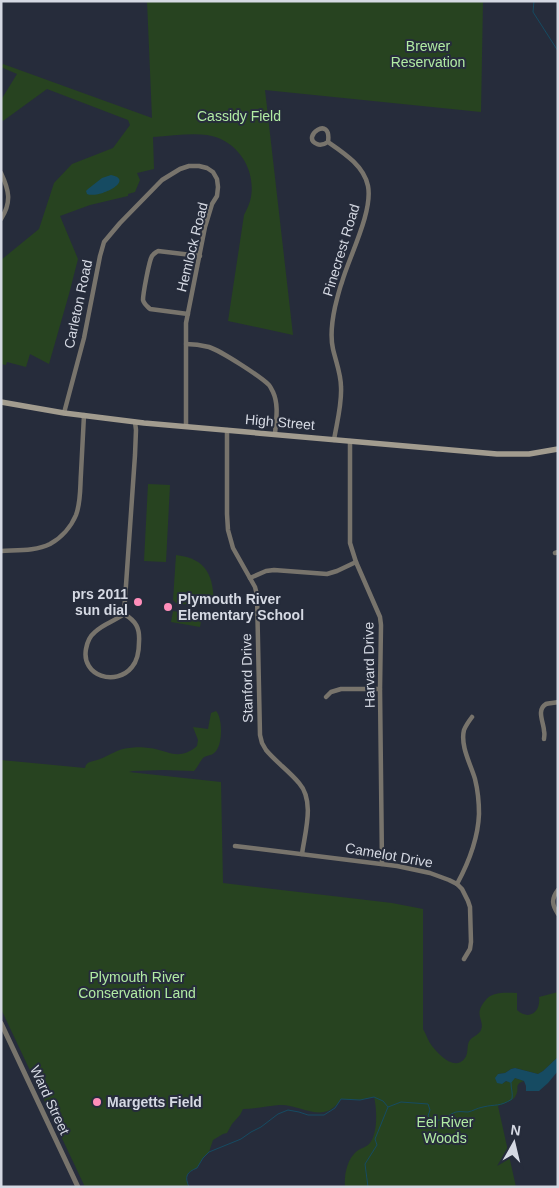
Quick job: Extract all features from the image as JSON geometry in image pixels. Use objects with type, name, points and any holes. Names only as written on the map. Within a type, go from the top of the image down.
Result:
[{"type":"main road","name":"High Street","points":[[1,402],[135,422],[507,455],[539,453],[558,449]]},
{"type":"street","name":"Pinecrest Road","points":[[328,142],[353,161],[364,175],[368,187],[366,210],[341,282],[333,322],[332,347],[341,386],[334,440]]},
{"type":"street","name":"Hemlock Road","points":[[132,210],[162,180],[174,172],[193,166],[202,166],[215,175],[218,182],[218,191],[209,212],[188,314],[186,426]]},
{"type":"street","points":[[1,173],[7,186],[9,197],[7,208],[1,219]]},
{"type":"street","name":"Carleton Road","points":[[64,412],[84,338],[104,242],[132,210]]},
{"type":"street","points":[[188,314],[150,309],[146,305],[143,295],[152,256],[158,251],[200,256]]},
{"type":"street","points":[[186,344],[211,348],[256,375],[270,386],[276,402],[275,434]]},
{"type":"street","points":[[1,551],[30,550],[50,544],[58,539],[75,517],[79,502],[84,415]]},
{"type":"street","points":[[124,614],[133,619],[138,630],[139,648],[136,659],[132,668],[124,674],[112,678],[99,676],[91,670],[86,660],[87,644],[94,632],[124,614],[135,456],[135,422]]},
{"type":"street","name":"Stanford Drive","points":[[227,430],[228,530],[233,548],[250,578],[258,602],[260,735],[266,750],[299,783],[306,794],[308,807],[302,854]]},
{"type":"street","name":"Harvard Drive","points":[[350,441],[350,543],[356,562],[380,617],[381,625],[382,864]]},
{"type":"street","points":[[250,578],[266,571],[274,570],[327,574],[356,562]]},
{"type":"street","points":[[326,697],[341,689],[380,689]]},
{"type":"street","points":[[544,740],[541,709],[548,703],[558,702]]},
{"type":"street","points":[[464,959],[470,949],[471,942],[470,907],[466,895],[457,884],[471,856],[476,838],[479,806],[476,786],[464,740],[464,729],[472,717]]},
{"type":"street","name":"Camelot Drive","points":[[235,846],[382,864],[430,873],[457,884]]},
{"type":"street","points":[[558,890],[554,895],[552,904],[558,914]]},
{"type":"street","name":"Ward Street","points":[[1,1023],[78,1187]]},
{"type":"green space","points":[[147,1],[483,1],[481,112],[265,90],[293,335],[228,321],[244,215],[251,197],[252,186],[247,166],[242,157],[227,142],[207,135],[187,134],[153,137],[154,169],[137,173],[140,180],[135,192],[128,194],[128,196],[90,205],[60,216],[78,259],[49,364],[30,354],[26,367],[7,362],[6,365],[1,364],[1,260],[39,229],[54,183],[72,164],[113,148],[130,125],[128,120],[47,89],[3,121],[1,120],[1,100],[17,74],[1,67],[3,64],[152,118]]},
{"type":"green space","points":[[148,484],[170,485],[166,562],[144,561]]},
{"type":"green space","points":[[176,555],[195,560],[207,571],[212,586],[214,605],[177,604],[173,600]]},
{"type":"green space","points":[[173,611],[202,616],[200,627],[171,622]]},
{"type":"green space","name":"Plymouth River Conservation Land","points":[[216,711],[221,726],[219,745],[214,753],[203,758],[194,771],[129,772],[221,782],[223,883],[392,903],[423,909],[423,1029],[435,1050],[452,1063],[461,1062],[465,1058],[469,1042],[480,1032],[482,1023],[480,1010],[488,998],[500,993],[517,993],[517,1010],[530,1015],[538,1007],[539,997],[558,992],[558,1057],[538,1074],[515,1068],[498,1074],[502,1083],[515,1078],[524,1081],[518,1085],[517,1093],[513,1099],[498,1106],[516,1187],[345,1187],[346,1172],[351,1158],[357,1151],[369,1144],[373,1138],[376,1127],[374,1097],[360,1100],[341,1099],[334,1107],[320,1112],[279,1105],[243,1109],[227,1133],[213,1140],[209,1152],[197,1168],[187,1175],[189,1187],[85,1187],[1,1009],[1,760],[85,768],[88,763],[129,748],[156,749],[173,754],[184,753],[197,746],[198,740],[193,727],[208,729],[211,713]]},
{"type":"water","points":[[111,175],[118,177],[118,185],[106,192],[93,195],[87,194],[86,191],[88,189],[102,178]]},
{"type":"water","points":[[558,1057],[558,1071],[539,1091],[526,1091],[524,1081],[515,1078],[511,1083],[506,1081],[502,1084],[497,1083],[495,1078],[498,1074],[515,1068],[538,1074]]},
{"type":"waterway","points":[[534,1],[533,12],[558,51]]},
{"type":"waterway","points":[[189,1187],[187,1175],[197,1168],[209,1152],[241,1139],[278,1114],[288,1110],[308,1115],[324,1115],[335,1108],[341,1099],[360,1100],[374,1097],[383,1101],[388,1107],[401,1102],[428,1104],[430,1110],[428,1116],[438,1120],[456,1112],[468,1112],[481,1107],[508,1102],[512,1099],[511,1083]]},
{"type":"waterway","points":[[368,1187],[365,1164],[377,1145],[375,1139],[388,1107]]},
{"type":"place","name":"prs 2011 sun dial","points":[[138,602]]},
{"type":"place","name":"Plymouth River Elementary School","points":[[168,607]]},
{"type":"place","name":"Margetts Field","points":[[97,1102]]},
{"type":"park label","name":"Brewer Reservation","points":[[428,54]]},
{"type":"park label","name":"Cassidy Field","points":[[239,116]]},
{"type":"park label","name":"Eel River Woods","points":[[445,1130]]}]
